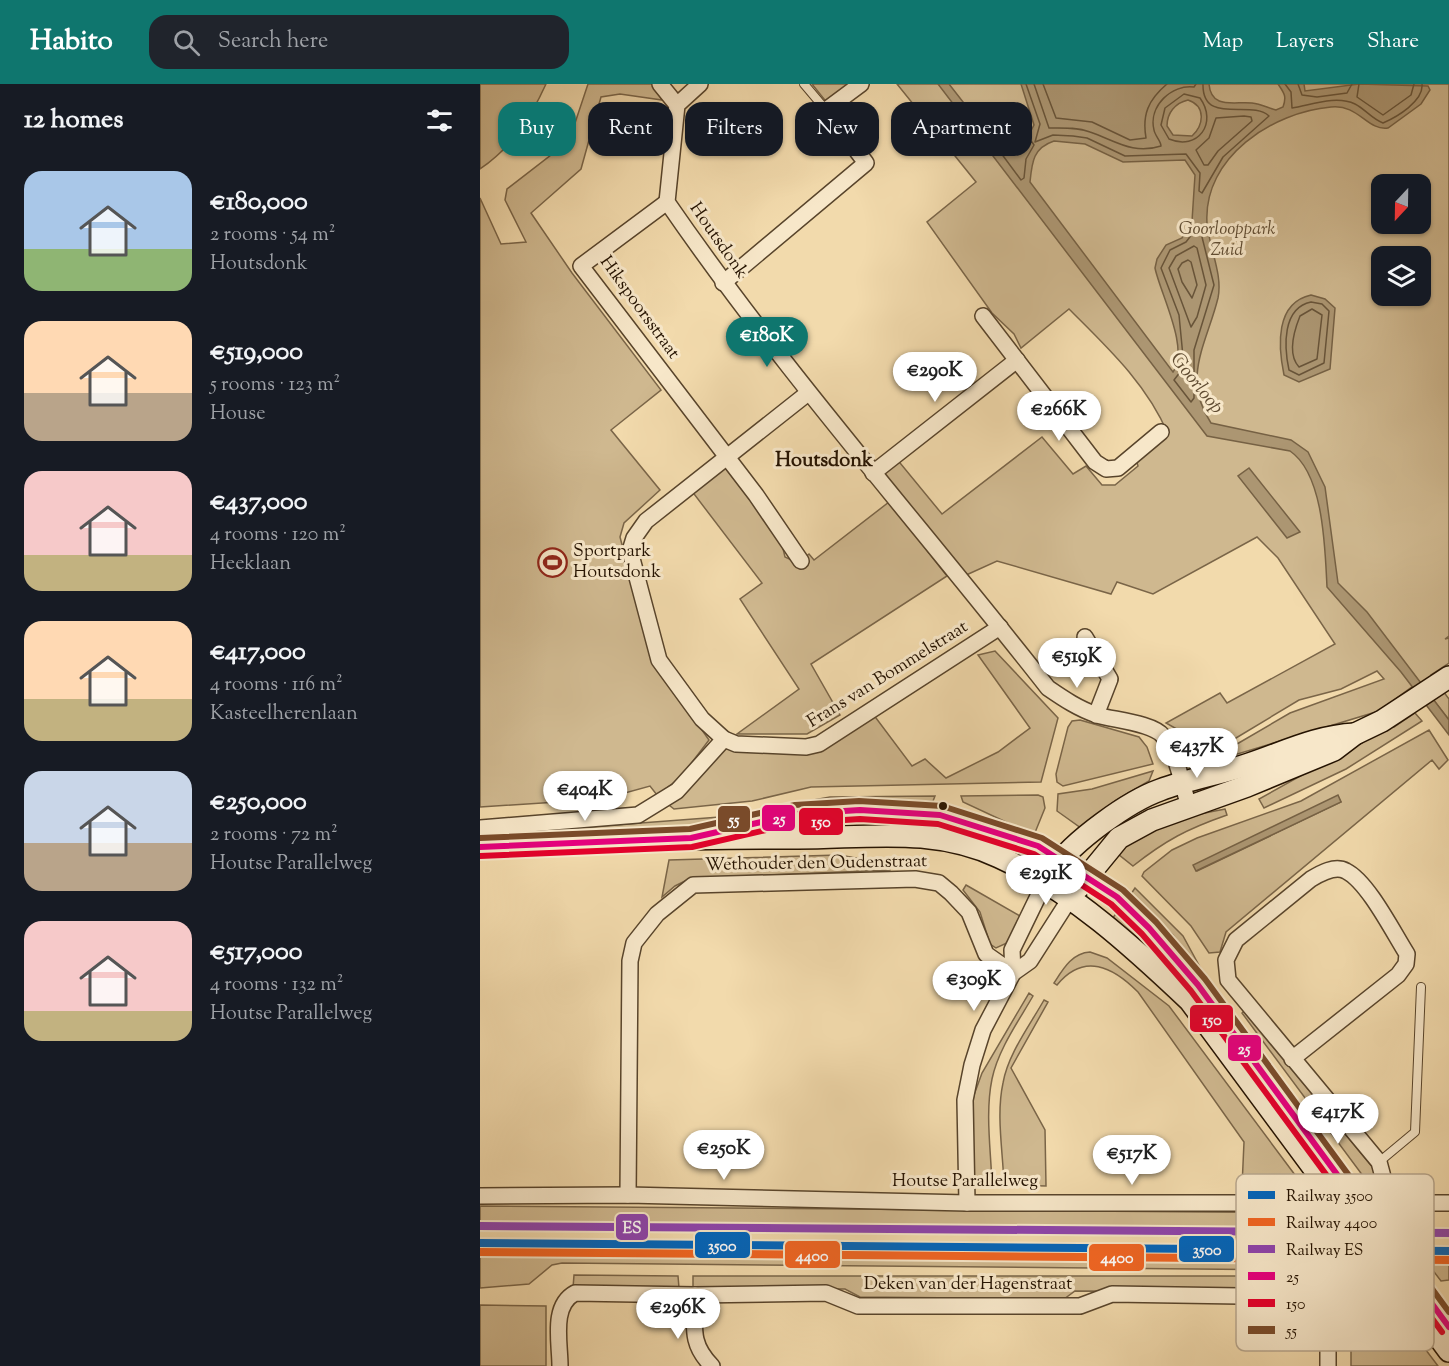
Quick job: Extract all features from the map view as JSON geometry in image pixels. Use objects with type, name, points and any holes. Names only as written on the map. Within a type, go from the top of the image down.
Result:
[{"type":"main road","points":[[1070,900],[1086,876],[1119,838],[1152,820],[1246,786],[1334,750],[1355,734],[1409,704],[1444,680]]},
{"type":"main road","points":[[1045,882],[1061,859],[1108,820],[1157,791],[1247,765],[1328,735],[1355,734]]},
{"type":"main road","points":[[691,838],[796,814],[860,810],[910,812],[940,815],[995,831],[1061,859],[1118,897],[1149,928],[1198,985],[1337,1174]]},
{"type":"main road","points":[[480,847],[691,838],[918,835],[936,837],[998,856],[1045,882],[1070,900],[1140,953],[1190,1001],[1318,1174]]},
{"type":"main road","points":[[1434,1307],[1449,1327]]},
{"type":"main road","points":[[1434,1331],[1449,1351]]},
{"type":"street","points":[[660,84],[677,105],[700,84]]},
{"type":"street","points":[[837,102],[861,84]]},
{"type":"street","name":"Houtsdonk","points":[[677,105],[667,202],[723,283],[808,393],[1048,688],[1072,705],[1096,715],[1147,727],[1163,734],[1176,761],[1181,783]]},
{"type":"street","points":[[723,283],[866,163],[861,156]]},
{"type":"street","name":"Hikspoorsstraat","points":[[667,202],[581,266],[726,458]]},
{"type":"street","points":[[983,316],[1095,462],[1106,469],[1118,468],[1161,432]]},
{"type":"street","points":[[873,472],[1017,360]]},
{"type":"street","points":[[480,828],[638,815],[677,791],[724,739],[702,719],[660,660],[630,550],[634,538],[646,520],[808,393]]},
{"type":"street","points":[[726,458],[756,495],[801,561]]},
{"type":"street","name":"Frans van Bommelstraat","points":[[724,739],[736,744],[806,747],[819,744],[1000,627]]},
{"type":"street","points":[[1085,636],[1110,679],[1096,715]]},
{"type":"street","points":[[1181,783],[1189,806]]},
{"type":"street","points":[[1293,1059],[1398,975],[1406,964],[1407,954],[1359,881],[1345,870],[1325,870],[1236,940],[1226,960],[1228,980],[1293,1059],[1379,1162],[1382,1174]]},
{"type":"street","name":"Wethouder den Oudenstraat","points":[[628,1195],[630,961],[634,943],[657,914],[693,885],[915,879],[939,883],[969,912],[986,954],[1013,973]]},
{"type":"street","points":[[1013,973],[1012,950],[1045,882]]},
{"type":"street","points":[[967,1203],[965,1100],[972,1065],[983,1030],[1013,973],[1030,961],[1070,900]]},
{"type":"street","name":"Houtse Parallelweg","points":[[480,1196],[628,1195],[967,1203],[1236,1203]]},
{"type":"street","name":"Deken van der Hagenstraat","points":[[560,1366],[559,1308],[564,1299],[575,1293],[696,1295],[825,1293],[858,1306],[1080,1306],[1112,1294],[1236,1296]]},
{"type":"street","points":[[696,1295],[695,1342],[700,1354],[712,1366]]},
{"type":"lane","points":[[804,84],[819,102]]},
{"type":"lane","points":[[1379,1162],[1415,1132],[1421,987]]},
{"type":"green space","points":[[480,84],[546,84],[537,102],[498,102],[498,155],[480,169]]},
{"type":"green space","name":"Sportpark Houtsdonk","points":[[588,84],[654,84],[662,100],[620,94],[601,97],[600,102],[588,102],[588,144],[581,169],[531,213],[572,273],[661,390],[611,430],[660,490],[624,523],[620,537],[652,659],[709,740],[680,778],[657,795],[650,786],[603,799],[480,807],[480,198],[501,244],[526,242],[505,200],[507,189],[550,156],[576,156],[576,120]]},
{"type":"green space","points":[[812,84],[855,84],[831,102],[826,102]]},
{"type":"green space","name":"Goorlooppark Zuid","points":[[897,84],[1449,84],[1449,636],[1445,639],[1449,638],[1449,663],[1431,675],[1449,699],[1449,720],[1408,667],[1402,672],[1413,686],[1379,711],[1208,763],[1195,759],[1237,744],[1290,713],[1384,679],[1377,671],[1341,689],[1299,700],[1236,738],[1210,748],[1166,723],[1220,693],[1227,703],[1335,644],[1278,558],[1257,537],[1153,594],[1117,582],[1111,594],[997,561],[964,576],[881,470],[896,458],[942,514],[1042,437],[1073,474],[1086,466],[1102,485],[1115,485],[1138,466],[1136,459],[1168,434],[1137,382],[1069,309],[1021,348],[1014,334],[992,313],[927,222],[976,182],[955,156],[1032,156],[1032,102],[912,102]]},
{"type":"green space","points":[[723,465],[780,536],[785,557],[798,563],[809,554],[814,560],[889,502],[947,576],[811,664],[840,715],[807,734],[737,734],[799,689],[740,599],[762,583],[691,490]]},
{"type":"green space","points":[[995,651],[1058,718],[1041,782],[811,787],[752,801],[674,809],[669,805],[678,799],[726,747],[803,749],[870,710],[912,766],[925,759],[946,778],[998,752],[1030,728],[978,655]]},
{"type":"green space","points":[[1415,713],[1422,721],[1346,769],[1264,808],[1259,799],[1392,725],[1394,727]]},
{"type":"green space","points":[[1080,720],[1139,737],[1147,747],[1153,764],[1063,786],[1057,782],[1056,774],[1068,727],[1072,721]]},
{"type":"green space","points":[[1429,730],[1448,760],[1439,769],[1432,760],[1226,932],[1220,952],[1209,953],[1191,926],[1142,876],[1144,872],[1172,850],[1197,838],[1301,801]],"holes":[[[1338,796],[1341,802],[1197,871],[1194,866]]]},
{"type":"green space","points":[[1153,771],[1149,781],[1116,800],[1081,828],[1057,811],[1058,794],[1092,789]]},
{"type":"green space","points":[[1038,795],[1043,797],[1045,808],[1034,835],[963,802],[961,796]]},
{"type":"green space","points":[[935,796],[933,801],[864,803],[714,826],[480,840],[480,835],[720,817],[830,797]]},
{"type":"green space","points":[[1225,809],[1227,815],[1177,836],[1133,866],[1118,854],[1138,835],[1152,828],[1182,818]]},
{"type":"green space","points":[[839,855],[891,864],[890,870],[691,878],[675,886],[662,897],[669,860]]},
{"type":"green space","points":[[966,885],[1020,916],[1007,943],[996,948],[990,944],[980,912],[963,890]]},
{"type":"green space","points":[[1135,888],[1183,936],[1213,991],[1173,935],[1131,894]]},
{"type":"green space","points":[[1117,912],[1143,934],[1233,1040],[1332,1174],[1324,1174],[1110,922]]},
{"type":"green space","points":[[1090,952],[1107,958],[1169,1006],[1294,1174],[1243,1174],[1244,1142],[1138,992],[1128,983],[1109,970],[1088,966],[1067,975],[1057,985],[1054,983],[1073,959]]},
{"type":"green space","points":[[1029,993],[1033,996],[1004,1047],[992,1079],[989,1119],[992,1185],[982,1186],[974,1182],[970,1114],[974,1095],[982,1073]]},
{"type":"green space","points":[[1044,1000],[1048,1002],[1011,1068],[1045,1130],[1046,1186],[1004,1185],[1000,1121],[1003,1083],[1014,1051]]},
{"type":"green space","points":[[1244,1011],[1374,1169],[1374,1174],[1362,1174],[1242,1013]]},
{"type":"green space","points":[[480,1206],[1236,1212],[1236,1229],[480,1224]]},
{"type":"green space","points":[[480,1255],[1236,1260],[1236,1269],[562,1263],[552,1265],[529,1284],[480,1288]]},
{"type":"green space","points":[[1434,1260],[1449,1260],[1449,1280],[1441,1281],[1434,1272]]},
{"type":"green space","points":[[574,1275],[678,1276],[679,1288],[573,1288]]},
{"type":"green space","points":[[693,1276],[1236,1276],[1236,1292],[1075,1291],[1064,1299],[860,1297],[845,1289],[693,1288]]},
{"type":"green space","points":[[480,1305],[546,1306],[546,1366],[480,1366]]},
{"type":"green space","points":[[1351,1351],[1427,1351],[1438,1366],[1351,1366]]},
{"type":"water","points":[[938,84],[949,84],[963,102],[952,102]]},
{"type":"water","name":"Goorloop","points":[[1021,84],[1209,84],[1214,98],[1219,101],[1255,104],[1276,110],[1283,107],[1285,100],[1278,84],[1304,84],[1305,91],[1359,84],[1428,86],[1430,90],[1421,104],[1388,128],[1374,126],[1356,113],[1341,107],[1309,111],[1265,128],[1229,159],[1217,178],[1209,199],[1207,223],[1219,289],[1199,360],[1197,376],[1202,407],[1211,423],[1291,440],[1308,452],[1325,487],[1338,583],[1367,612],[1449,720],[1449,735],[1401,672],[1327,587],[1323,533],[1316,494],[1301,462],[1290,451],[1207,436],[993,156],[1032,156],[1034,125],[1032,102],[1027,102]],"holes":[[[1188,100],[1194,103],[1201,116],[1196,132],[1192,136],[1173,135],[1167,126],[1170,113],[1183,101]],[[1054,141],[1085,144],[1123,162],[1185,160],[1195,175],[1192,221],[1182,238],[1166,245],[1157,259],[1155,268],[1176,336],[1178,350],[1173,372],[1030,182],[1035,157],[1047,144]]]},
{"type":"water","points":[[1311,295],[1325,299],[1335,308],[1330,369],[1299,382],[1284,375],[1280,339],[1285,316],[1291,307],[1299,300]]},
{"type":"water","points":[[1249,468],[1300,532],[1287,538],[1238,476]]},
{"type":"water","points":[[1338,795],[1341,802],[1196,871],[1193,865]]},
{"type":"rail line","name":"ES","points":[[480,1226],[1236,1231]]},
{"type":"rail line","name":"ES","points":[[1434,1233],[1449,1233]]},
{"type":"rail line","name":"3500","points":[[480,1243],[1236,1249]]},
{"type":"rail line","name":"3500","points":[[1434,1251],[1449,1251]]},
{"type":"rail line","name":"4400","points":[[480,1252],[1236,1258]]},
{"type":"rail line","name":"4400","points":[[1434,1260],[1449,1260]]},
{"type":"transit line","name":"55","points":[[480,838],[690,829],[795,805],[859,801],[942,806],[1042,838],[1123,890],[1156,922],[1205,979],[1348,1174]]},
{"type":"transit line","name":"25","points":[[480,847],[691,838],[796,814],[860,810],[940,815],[1038,846],[1117,897],[1149,928],[1198,985],[1337,1174]]},
{"type":"transit line","name":"150","points":[[480,856],[692,847],[797,823],[860,819],[938,824],[1034,854],[1111,904],[1142,934],[1191,991],[1326,1174]]},
{"type":"transit line","name":"55","points":[[1434,1292],[1449,1312]]},
{"type":"transit line","name":"25","points":[[1434,1307],[1449,1327]]},
{"type":"transit line","name":"150","points":[[1434,1321],[1442,1332]]},
{"type":"place","name":"Sportpark Houtsdonk","points":[[552,562]]},
{"type":"district","name":"Houtsdonk","points":[[824,461]]}]
